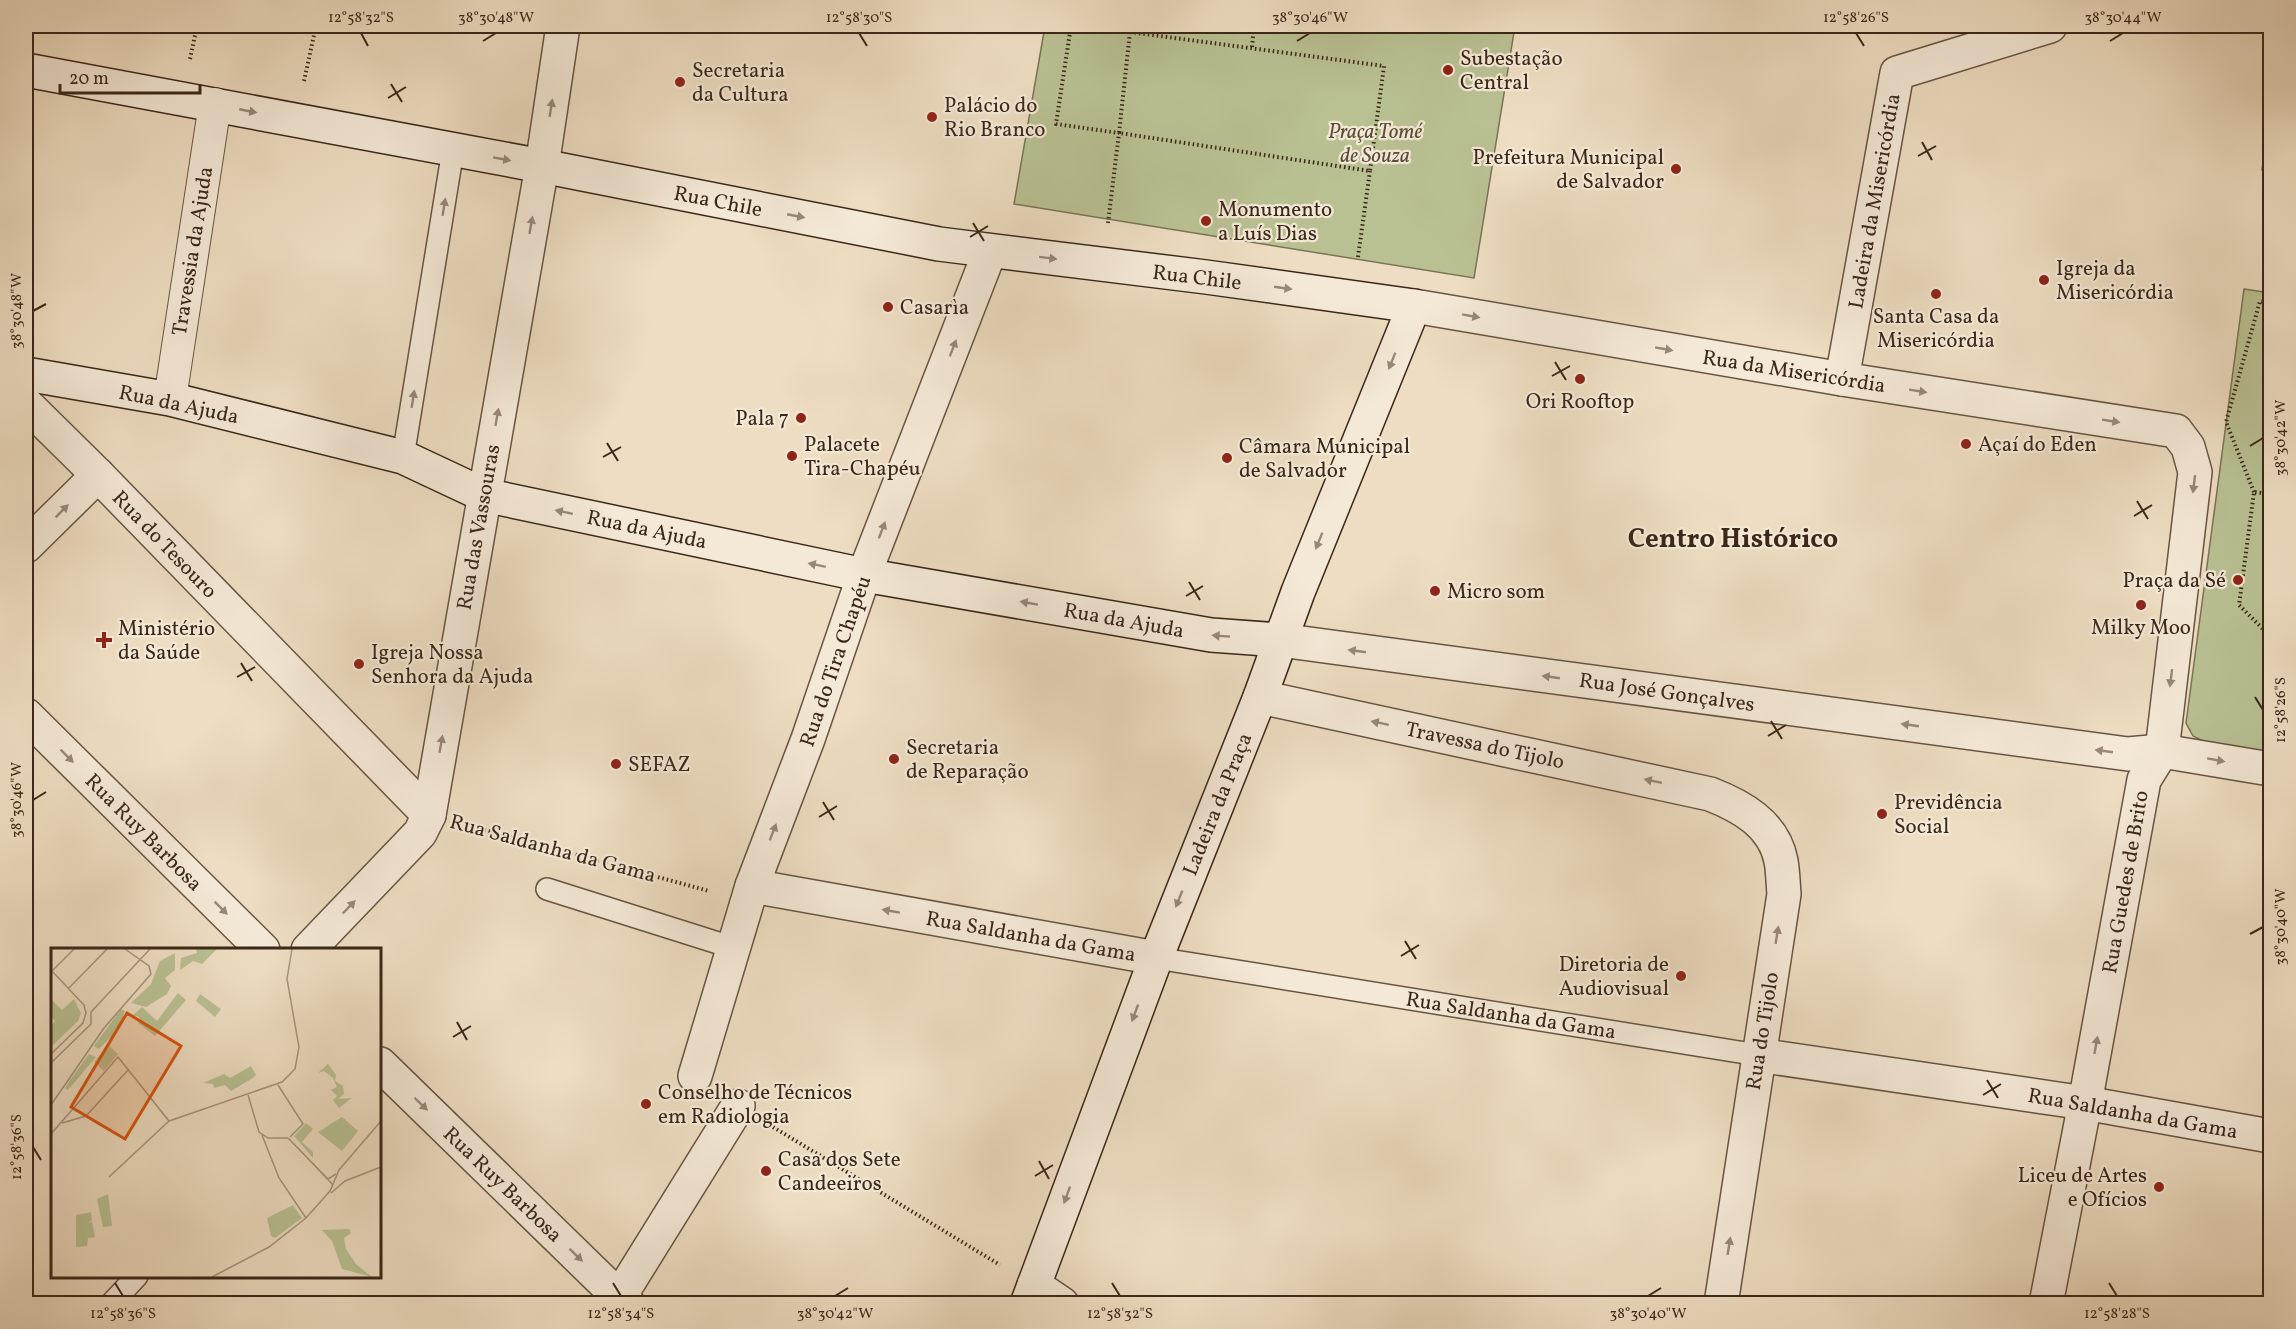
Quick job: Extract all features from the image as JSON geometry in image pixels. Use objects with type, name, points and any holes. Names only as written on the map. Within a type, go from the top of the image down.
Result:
[{"type":"street","name":"Rua das Vassouras","points":[[310,948],[420,833],[429,814],[542,166],[564,26]]},
{"type":"street","name":"Ladeira da Misericórdia","points":[[1842,379],[1897,73],[2050,26]]},
{"type":"street","name":"Rua Chile","points":[[26,70],[542,166],[939,244],[1206,277],[1414,306]]},
{"type":"street","name":"Travessia da Ajuda","points":[[170,399],[214,104]]},
{"type":"street","name":"Rua do Tira Chapéu","points":[[695,1076],[750,894],[808,739],[864,575],[990,251]]},
{"type":"street","name":"Rua da Misericórdia","points":[[1414,306],[1842,379],[2176,431]]},
{"type":"street","name":"Ladeira da Praça","points":[[1030,1294],[1156,958],[1414,306]]},
{"type":"street","name":"Rua da Ajuda","points":[[26,374],[170,399],[403,457],[484,495],[864,575],[1211,635],[1280,640]]},
{"type":"street","name":"Rua do Tesouro","points":[[26,404],[429,814]]},
{"type":"street","name":"Rua Guedes de Brito","points":[[2046,1304],[2144,780],[2162,751],[2195,472],[2188,447],[2176,431]]},
{"type":"street","points":[[26,546],[98,475]]},
{"type":"street","name":"Rua José Gonçalves","points":[[1280,640],[2128,754],[2162,751]]},
{"type":"street","name":"Travessa do Tijolo","points":[[1260,697],[1710,794]]},
{"type":"street","name":"Rua Ruy Barbosa","points":[[26,715],[261,948]]},
{"type":"street","points":[[2162,751],[2271,769]]},
{"type":"street","name":"Rua do Tijolo","points":[[1710,794],[1736,804],[1766,827],[1780,859],[1784,894],[1721,1304]]},
{"type":"street","name":"Rua Saldanha da Gama","points":[[750,894],[1156,958]]},
{"type":"street","name":"Rua Saldanha da Gama","points":[[1758,1055],[2085,1103],[2271,1136]]},
{"type":"street","name":"Rua Ruy Barbosa","points":[[381,1065],[621,1301]]},
{"type":"street","points":[[621,1301],[738,1106]]},
{"type":"street","points":[[1030,1294],[1062,1304]]},
{"type":"lane","points":[[403,457],[453,150]]},
{"type":"lane","points":[[547,889],[734,948]]},
{"type":"lane","name":"Rua Saldanha da Gama","points":[[1156,958],[1758,1055]]},
{"type":"lane","points":[[111,1304],[134,1278]]},
{"type":"path","points":[[303,85],[316,26]]},
{"type":"path","points":[[1071,26],[1056,123],[1370,171]]},
{"type":"path","points":[[1092,26],[1384,66],[1356,266]]},
{"type":"path","points":[[1252,47],[1254,26]]},
{"type":"path","points":[[1102,265],[1130,32]]},
{"type":"path","points":[[2271,303],[2260,302],[2226,422],[2254,492],[2239,605],[2271,636]]},
{"type":"path","points":[[2254,492],[2271,494]]},
{"type":"path","name":"Rua Saldanha da Gama","points":[[429,814],[750,894]]},
{"type":"path","points":[[738,1106],[1030,1294]]},
{"type":"green space","name":"Praça Tomé de Souza","points":[[1045,26],[1515,26],[1474,278],[1014,204]]},
{"type":"green space","points":[[2270,117],[2270,172],[2262,170]]},
{"type":"green space","name":"Praça da Sé","points":[[2244,289],[2270,293],[2270,753],[2205,742],[2193,736],[2186,723]]},
{"type":"place","name":"Subestação Central","points":[[1448,70]]},
{"type":"place","name":"Secretaria da Cultura","points":[[680,82]]},
{"type":"place","name":"Palácio do Rio Branco","points":[[932,117]]},
{"type":"place","name":"Prefeitura Municipal de Salvador","points":[[1676,169]]},
{"type":"place","name":"Monumento a Luís Dias","points":[[1206,221]]},
{"type":"place","name":"Igreja da Misericórdia","points":[[2044,280]]},
{"type":"place","name":"Santa Casa da Misericórdia","points":[[1936,294]]},
{"type":"place","name":"Casarìa","points":[[888,307]]},
{"type":"place","name":"Ori Rooftop","points":[[1580,379]]},
{"type":"place","name":"Pala 7","points":[[801,418]]},
{"type":"place","name":"Açaí do Eden","points":[[1966,444]]},
{"type":"place","name":"Palacete Tira-Chapéu","points":[[792,456]]},
{"type":"place","name":"Câmara Municipal de Salvador","points":[[1227,458]]},
{"type":"place","name":"Praça da Sé","points":[[2238,580]]},
{"type":"place","name":"Micro som","points":[[1435,591]]},
{"type":"place","name":"Milky Moo","points":[[2141,605]]},
{"type":"place","name":"Ministério da Saúde","points":[[104,640]]},
{"type":"place","name":"Igreja Nossa Senhora da Ajuda","points":[[359,664]]},
{"type":"place","name":"Secretaria de Reparação","points":[[894,759]]},
{"type":"place","name":"SEFAZ","points":[[616,764]]},
{"type":"place","name":"Previdência Social","points":[[1882,814]]},
{"type":"place","name":"Diretoria de Audiovisual","points":[[1681,976]]},
{"type":"place","name":"Conselho de Técnicos em Radiologia","points":[[646,1104]]},
{"type":"place","name":"Casa dos Sete Candeeiros","points":[[766,1171]]},
{"type":"place","name":"Liceu de Artes e Ofícios","points":[[2159,1187]]},
{"type":"district","name":"Centro Histórico","points":[[1733,538]]}]
